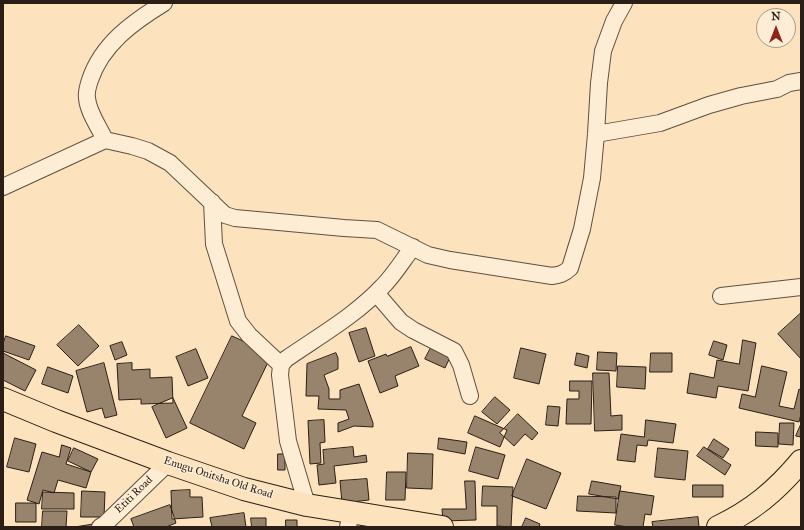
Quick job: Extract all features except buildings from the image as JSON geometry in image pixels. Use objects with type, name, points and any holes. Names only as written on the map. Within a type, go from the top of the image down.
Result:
[{"type":"main road","name":"Enugu Onitsha Old Road","points":[[3,399],[56,421],[168,463],[244,489],[307,505],[349,520],[442,527]]},
{"type":"main road","points":[[718,527],[733,520],[758,504],[784,482],[801,461]]},
{"type":"street","points":[[105,140],[88,105],[86,97],[86,91],[93,72],[100,56],[118,36],[164,3]]},
{"type":"street","points":[[3,187],[105,140],[148,151],[170,163],[225,215],[235,218],[371,229],[377,230],[428,255],[450,260],[552,276],[566,272],[570,268],[583,222],[592,178],[599,83],[603,51],[614,21],[624,3]]},
{"type":"street","points":[[596,134],[660,123],[708,105],[741,96],[776,89],[789,83],[801,81]]},
{"type":"street","points":[[212,202],[214,244],[238,321],[249,335],[281,365]]},
{"type":"street","points":[[307,505],[288,441],[280,375],[281,365],[286,358],[354,313],[376,294],[413,247]]},
{"type":"street","points":[[721,296],[801,287]]},
{"type":"street","points":[[376,294],[401,322],[413,330],[454,351],[461,365],[470,396]]},
{"type":"street","name":"Etiti Road","points":[[100,527],[105,524],[168,463]]}]
